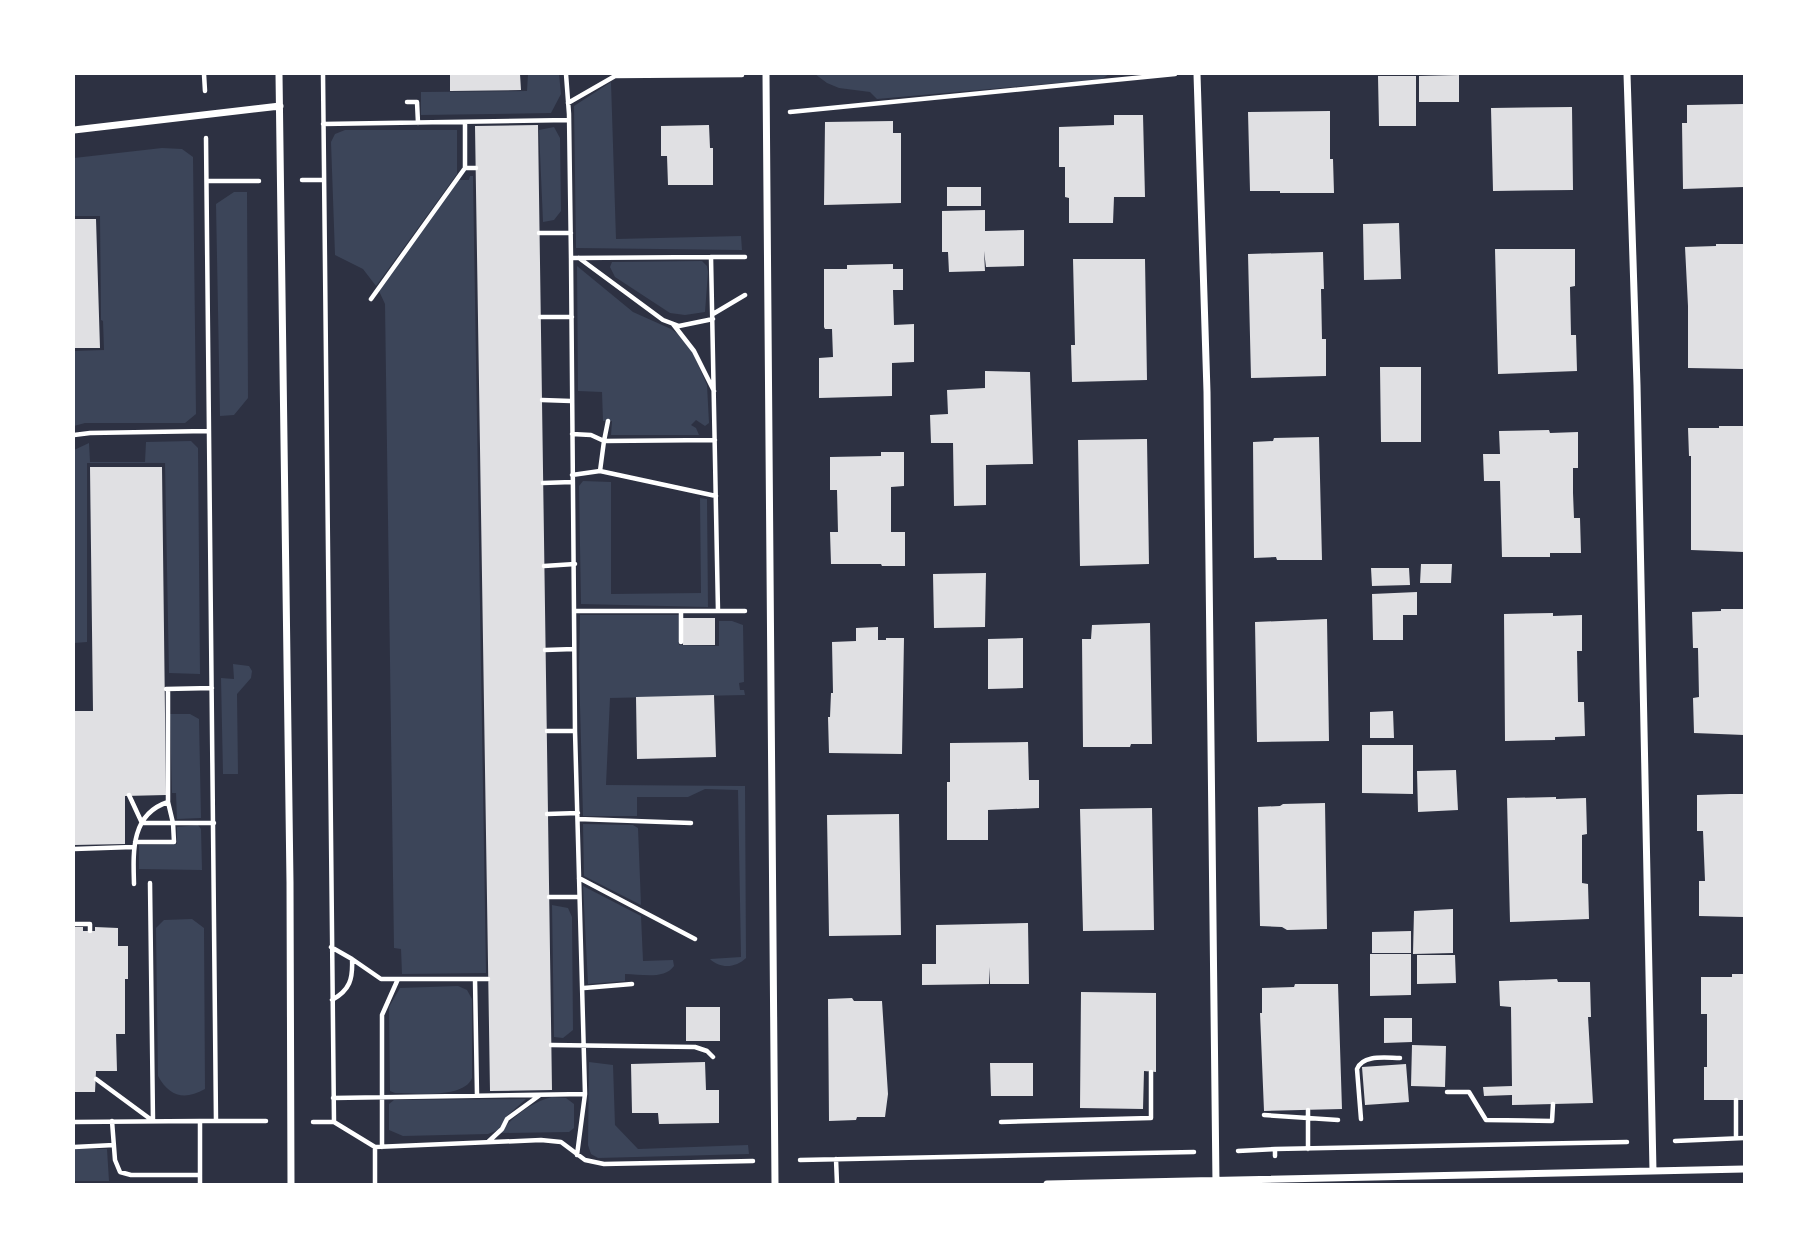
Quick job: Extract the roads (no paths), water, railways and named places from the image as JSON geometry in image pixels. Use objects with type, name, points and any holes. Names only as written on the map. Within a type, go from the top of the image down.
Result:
[{"type":"street","points":[[279,74],[290,882],[291,1185]]},
{"type":"street","points":[[766,74],[775,1185]]},
{"type":"street","points":[[1198,74],[1207,393],[1216,1183]]},
{"type":"street","points":[[1627,74],[1637,385],[1653,1171]]},
{"type":"street","points":[[74,130],[279,106]]},
{"type":"street","points":[[1047,1185],[1745,1169]]}]
